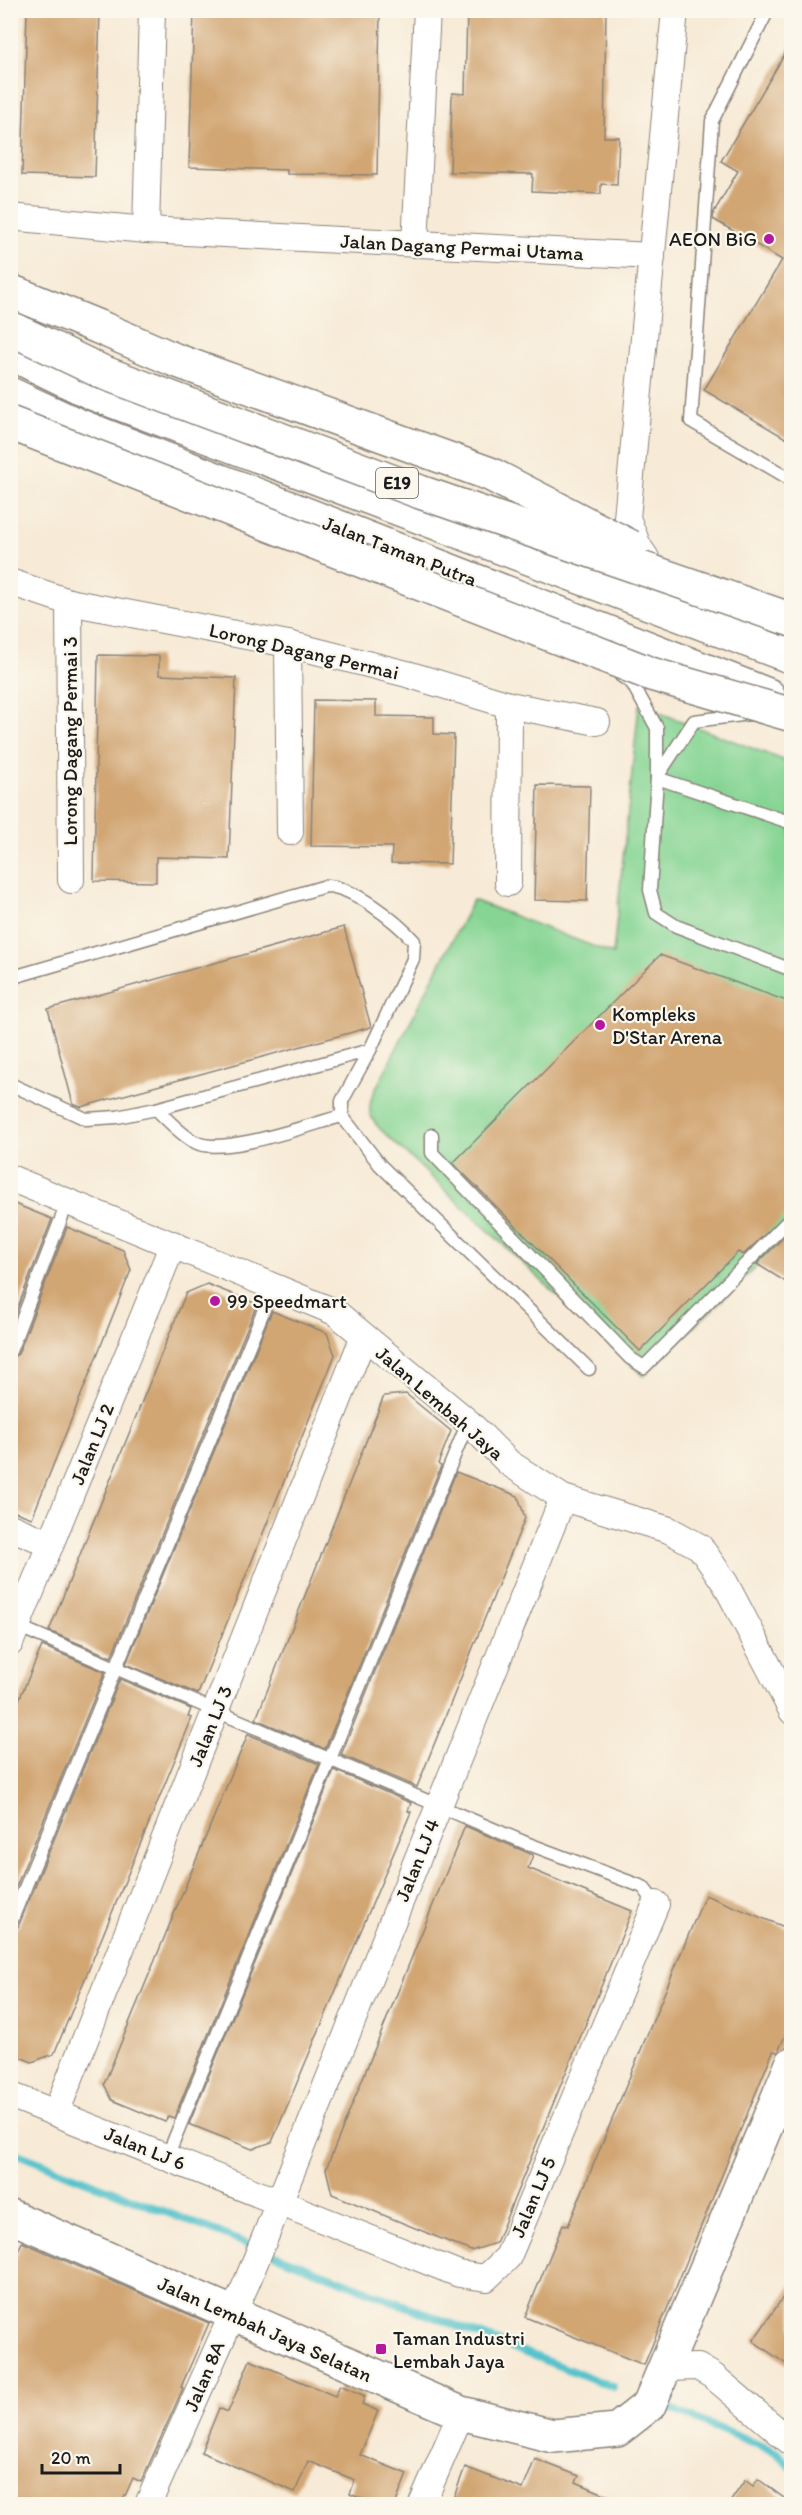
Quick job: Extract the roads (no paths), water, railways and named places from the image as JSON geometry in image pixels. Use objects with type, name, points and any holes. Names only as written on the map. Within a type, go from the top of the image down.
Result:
[{"type":"main road","points":[[10,291],[175,360],[490,474],[737,602]]},
{"type":"main road","name":"E19","points":[[10,328],[102,372],[354,467],[792,620]]},
{"type":"main road","name":"Jalan Taman Putra","points":[[10,353],[93,393],[792,657]]},
{"type":"main road","name":"Jalan Taman Putra","points":[[10,394],[86,428],[792,705]]},
{"type":"main road","points":[[10,423],[651,674],[792,715]]},
{"type":"main road","name":"Jalan Lembah Jaya Selatan","points":[[10,2216],[461,2413],[554,2436],[617,2430],[649,2405],[792,2064]]},
{"type":"street","points":[[146,230],[152,10]]},
{"type":"street","points":[[415,244],[427,10]]},
{"type":"street","points":[[675,10],[627,518],[638,546],[656,572],[705,626]]},
{"type":"street","name":"Jalan Dagang Permai Utama","points":[[10,217],[146,230],[651,256]]},
{"type":"street","points":[[519,552],[576,553],[604,540],[627,518]]},
{"type":"street","name":"Lorong Dagang Permai","points":[[10,582],[69,602],[288,644],[407,674],[508,705],[597,722]]},
{"type":"street","name":"Lorong Dagang Permai 3","points":[[69,602],[71,880]]},
{"type":"street","points":[[288,644],[290,832]]},
{"type":"street","points":[[508,705],[508,883]]},
{"type":"street","name":"Jalan Lembah Jaya","points":[[10,1178],[335,1312],[363,1338],[468,1422],[509,1463],[563,1498],[669,1530],[700,1547],[725,1583],[792,1711]]},
{"type":"street","name":"Jalan LJ 2","points":[[14,1635],[173,1244]]},
{"type":"street","name":"Jalan LJ 3","points":[[56,2113],[363,1338]]},
{"type":"street","name":"Jalan LJ 4","points":[[247,2282],[563,1498]]},
{"type":"street","points":[[10,1527],[51,1544]]},
{"type":"street","name":"Jalan LJ 5","points":[[274,2212],[459,2274],[486,2278],[508,2257],[656,1904]]},
{"type":"street","name":"Jalan LJ 6","points":[[10,2095],[167,2157],[274,2212]]},
{"type":"street","name":"Jalan 8A","points":[[148,2505],[247,2282]]},
{"type":"street","points":[[666,2368],[698,2367],[713,2376],[792,2443]]},
{"type":"street","points":[[423,2505],[461,2413]]},
{"type":"lane","points":[[768,10],[712,121],[691,421],[792,480]]},
{"type":"lane","points":[[467,577],[632,683],[657,728],[657,778],[650,890],[656,913],[676,926],[792,970]]},
{"type":"lane","points":[[657,778],[694,721],[753,714],[792,723]]},
{"type":"lane","points":[[657,778],[792,823]]},
{"type":"lane","points":[[10,978],[326,886],[339,886],[406,932],[414,941],[413,959],[370,1050],[342,1101],[342,1116],[380,1165],[590,1369]]},
{"type":"lane","points":[[10,1084],[86,1119],[117,1117],[156,1109],[370,1050]]},
{"type":"lane","points":[[156,1109],[195,1142],[209,1147],[229,1147],[342,1116]]},
{"type":"lane","points":[[432,1134],[432,1153],[630,1358],[644,1367],[792,1217]]},
{"type":"lane","points":[[10,1351],[68,1201]]},
{"type":"lane","points":[[10,1924],[274,1285]]},
{"type":"lane","points":[[167,2157],[468,1422]]},
{"type":"lane","points":[[14,1635],[116,1668],[526,1843],[643,1887],[656,1904]]},
{"type":"waterway","points":[[10,2151],[613,2387]]},
{"type":"waterway","points":[[671,2409],[776,2452],[792,2468]]},
{"type":"place","name":"AEON BiG","points":[[769,239]]},
{"type":"place","name":"Kompleks D'Star Arena","points":[[600,1025]]},
{"type":"place","name":"99 Speedmart","points":[[215,1301]]},
{"type":"place","name":"Taman Industri Lembah Jaya","points":[[381,2349]]}]
